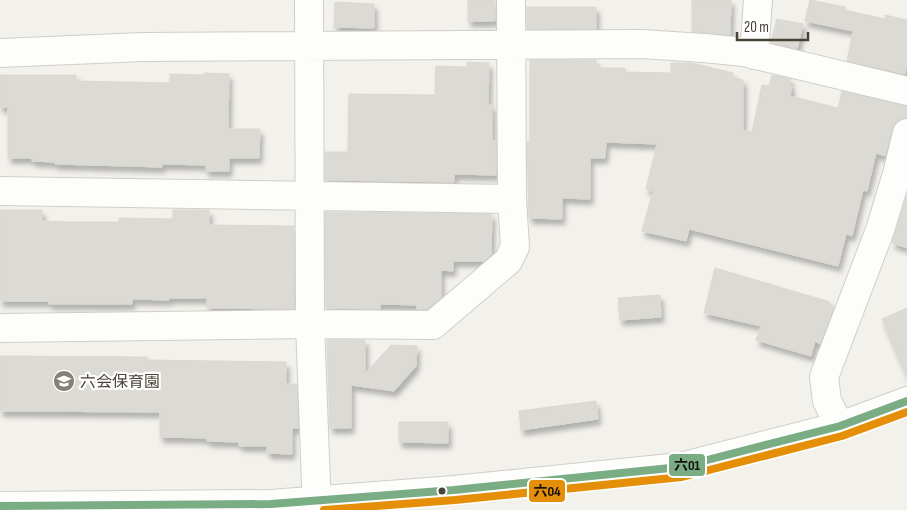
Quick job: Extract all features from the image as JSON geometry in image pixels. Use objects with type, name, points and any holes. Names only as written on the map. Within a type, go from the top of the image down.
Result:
[{"type":"street","points":[[309,0],[310,324],[317,505]]},
{"type":"street","points":[[0,328],[310,324],[433,325],[508,261],[515,247],[512,199],[511,0]]},
{"type":"street","points":[[754,55],[758,0]]},
{"type":"street","points":[[0,52],[143,47],[640,44],[704,48],[754,55],[907,91]]},
{"type":"street","points":[[840,426],[827,401],[824,377],[880,230],[901,186],[907,134]]},
{"type":"street","points":[[0,191],[512,199]]},
{"type":"street","points":[[0,506],[317,505],[680,467],[840,426],[907,401]]},
{"type":"building","points":[[468,0],[495,0],[495,21],[468,21]]},
{"type":"building","points":[[692,0],[731,0],[730,35],[692,32]]},
{"type":"building","points":[[810,0],[845,7],[844,10],[885,19],[885,15],[907,20],[907,64],[905,74],[847,61],[853,31],[805,21]]},
{"type":"building","points":[[335,2],[374,4],[374,28],[334,27]]},
{"type":"building","points":[[527,7],[596,7],[596,29],[527,29]]},
{"type":"building","points":[[777,19],[803,24],[797,49],[771,42]]},
{"type":"building","points":[[530,60],[596,60],[596,68],[625,68],[625,72],[671,73],[671,63],[692,63],[733,73],[732,77],[743,80],[743,131],[752,132],[762,85],[769,86],[772,75],[791,79],[789,86],[792,86],[790,96],[838,108],[842,91],[907,106],[907,118],[902,118],[895,123],[885,156],[876,153],[867,191],[863,190],[852,236],[846,234],[838,266],[689,229],[686,241],[642,231],[653,191],[646,189],[657,144],[606,142],[605,158],[590,158],[590,199],[562,198],[562,219],[529,218],[527,142],[530,142]]},
{"type":"building","points":[[467,62],[489,63],[488,105],[492,105],[492,141],[496,141],[496,175],[454,174],[454,182],[325,180],[325,152],[348,152],[349,94],[435,95],[436,66],[467,67]]},
{"type":"building","points":[[204,73],[229,74],[228,129],[260,129],[259,158],[229,158],[229,171],[206,171],[206,165],[162,164],[162,167],[55,164],[55,162],[32,161],[32,158],[8,158],[8,107],[0,107],[0,75],[76,75],[76,81],[170,83],[170,74],[204,75]]},
{"type":"building","points":[[907,195],[907,248],[892,243]]},
{"type":"building","points":[[0,210],[42,210],[42,221],[119,222],[119,218],[173,219],[173,210],[209,210],[209,225],[294,226],[294,309],[207,308],[207,298],[132,299],[132,304],[49,304],[49,301],[0,301]]},
{"type":"building","points":[[325,212],[492,214],[491,255],[484,261],[453,261],[453,271],[441,270],[441,298],[427,309],[417,309],[417,305],[380,304],[380,309],[326,308]]},
{"type":"building","points":[[715,268],[830,302],[829,305],[834,308],[820,344],[815,341],[811,356],[756,340],[761,326],[704,313]]},
{"type":"building","points":[[660,295],[661,317],[620,320],[618,298]]},
{"type":"building","points":[[907,308],[907,377],[882,319]]},
{"type":"building","points":[[327,340],[365,340],[365,374],[391,345],[417,346],[416,366],[394,391],[351,385],[351,428],[330,428]]},
{"type":"building","points":[[0,356],[147,357],[147,360],[286,362],[286,384],[297,384],[298,428],[292,428],[292,454],[267,453],[267,446],[239,446],[239,442],[207,441],[207,438],[160,437],[160,412],[0,411]]},
{"type":"building","points":[[596,401],[598,419],[521,430],[519,411]]},
{"type":"building","points":[[399,422],[448,422],[448,443],[399,442]]},
{"type":"transit line","name":"六01","points":[[0,506],[271,504],[454,490],[680,467],[840,426],[907,401]]},
{"type":"transit line","name":"六04","points":[[324,510],[455,500],[682,477],[842,436],[907,412]]},
{"type":"place","name":"六会保育園","points":[[64,381]]}]
